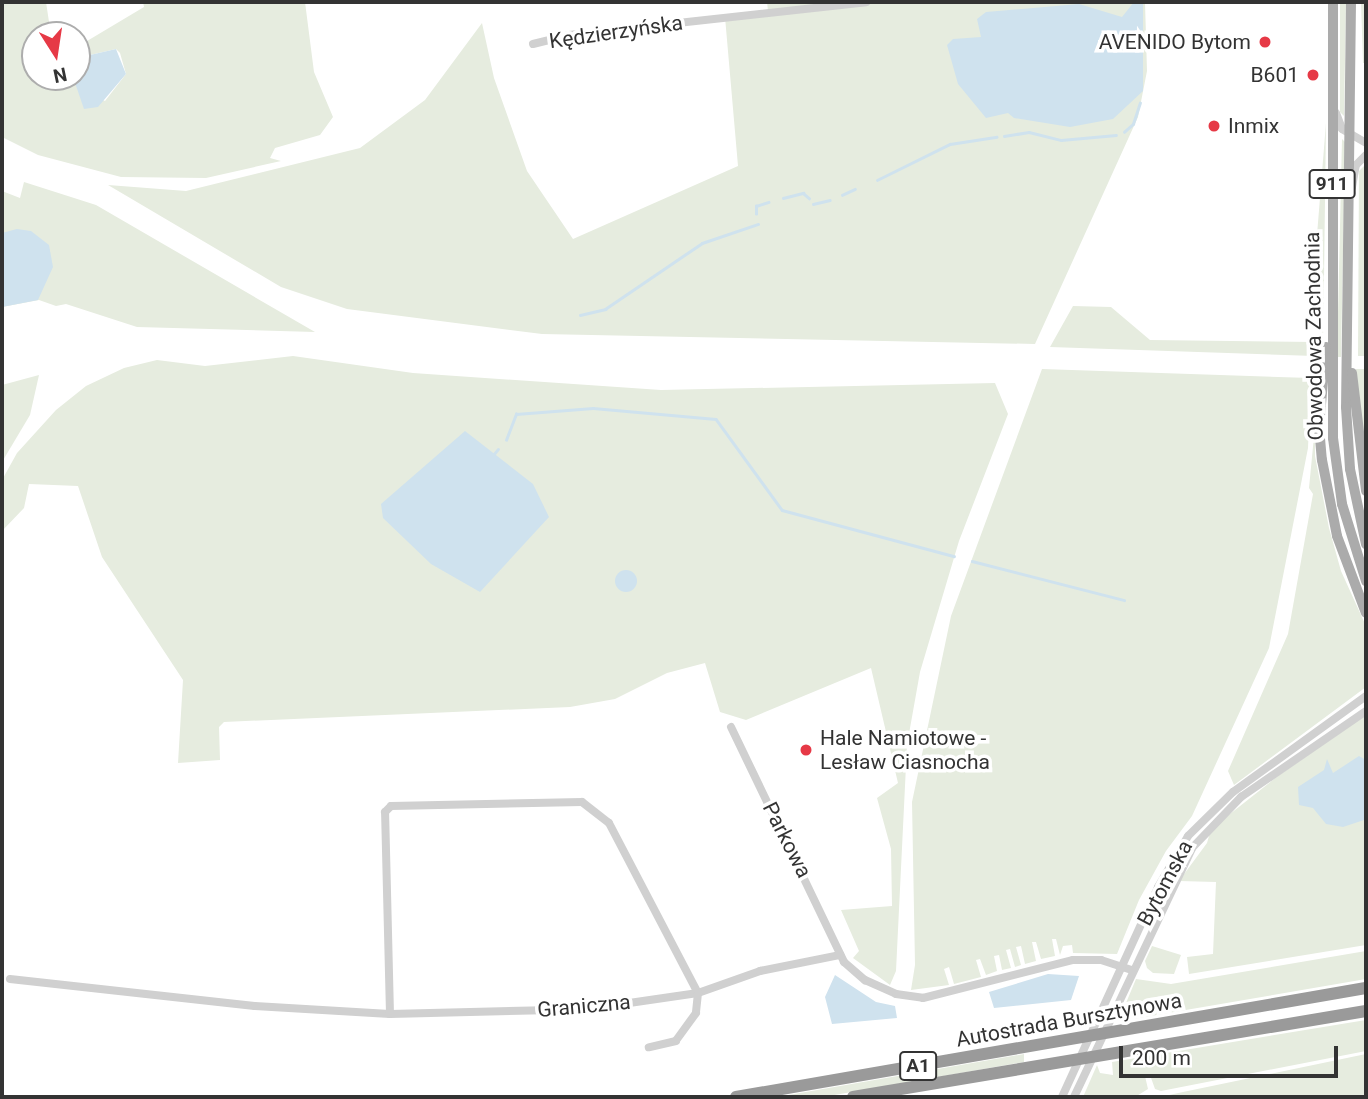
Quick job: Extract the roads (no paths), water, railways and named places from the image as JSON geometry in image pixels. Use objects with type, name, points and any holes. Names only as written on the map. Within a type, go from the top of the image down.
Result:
[{"type":"highway","name":"Autostrada Bursztynowa","points":[[736,1097],[1366,988]]},
{"type":"highway","name":"Autostrada Bursztynowa","points":[[853,1097],[1366,1011]]},
{"type":"main road","name":"911","points":[[1333,2],[1333,86]]},
{"type":"main road","name":"911","points":[[1348,135],[1351,2]]},
{"type":"main road","name":"Obwodowa Zachodnia","points":[[1333,86],[1331,281],[1336,468],[1349,533],[1366,581]]},
{"type":"main road","name":"Obwodowa Zachodnia","points":[[1348,135],[1350,469],[1366,544]]},
{"type":"main road","points":[[1331,281],[1320,445],[1337,536],[1366,613]]},
{"type":"main road","points":[[1348,346],[1366,492]]},
{"type":"street","name":"Kędzierzyńska","points":[[533,44],[569,35],[866,2]]},
{"type":"street","points":[[1333,86],[1338,120],[1348,135],[1366,144]]},
{"type":"street","points":[[1349,203],[1356,165],[1366,155]]},
{"type":"street","name":"Bytomska","points":[[1073,1097],[1173,858],[1199,822],[1233,792],[1366,695]]},
{"type":"street","name":"Bytomska","points":[[1062,1097],[1182,862],[1204,832],[1241,797],[1366,711]]},
{"type":"street","name":"Parkowa","points":[[731,727],[840,955]]},
{"type":"street","points":[[390,1014],[385,812],[391,806],[582,802],[596,809],[609,823],[698,993],[696,1013],[676,1041],[649,1047]]},
{"type":"street","points":[[840,955],[855,971],[882,989],[923,998],[1060,962],[1091,959],[1127,968]]},
{"type":"street","name":"Graniczna","points":[[10,979],[255,1006],[390,1014],[588,1009],[698,993],[760,971],[840,955]]},
{"type":"water","points":[[1134,2],[1143,2],[1143,91],[1113,119],[1070,127],[1014,118],[1008,113],[986,118],[958,84],[947,45],[953,39],[981,37],[977,19],[986,12],[1079,4],[1122,17]]},
{"type":"water","points":[[116,49],[126,74],[98,107],[84,109],[78,91],[91,91],[91,55]]},
{"type":"water","points":[[17,229],[31,231],[49,245],[53,267],[38,300],[2,307],[2,233]]},
{"type":"water","points":[[465,431],[533,484],[549,517],[480,592],[431,564],[383,518],[381,504]]},
{"type":"water","points":[[626,570],[634,573],[637,581],[634,589],[626,592],[618,589],[615,581],[618,573]]},
{"type":"water","points":[[1359,756],[1366,760],[1364,820],[1343,827],[1326,824],[1313,808],[1299,805],[1298,787],[1324,770],[1327,759],[1333,773]]},
{"type":"water","points":[[1048,974],[1079,976],[1071,1000],[994,1008],[989,992]]},
{"type":"water","points":[[835,975],[876,1002],[895,1006],[897,1018],[832,1024],[825,997]]},
{"type":"waterway","points":[[1124,132],[1133,124],[1140,103]]},
{"type":"waterway","points":[[1004,136],[1029,132],[1061,140],[1116,135]]},
{"type":"waterway","points":[[877,180],[950,144],[996,137]]},
{"type":"waterway","points":[[842,195],[855,189]]},
{"type":"waterway","points":[[783,198],[803,193],[809,198]]},
{"type":"waterway","points":[[813,204],[830,200]]},
{"type":"waterway","points":[[756,214],[756,206],[768,202]]},
{"type":"waterway","points":[[580,315],[605,309],[702,243],[758,224]]},
{"type":"waterway","points":[[506,440],[516,414],[593,408],[716,419],[782,510],[954,556]]},
{"type":"waterway","points":[[494,454],[498,449]]},
{"type":"waterway","points":[[972,561],[1124,600]]},
{"type":"place","name":"AVENIDO Bytom","points":[[1265,42]]},
{"type":"place","name":"B601","points":[[1313,75]]},
{"type":"place","name":"Inmix","points":[[1214,126]]},
{"type":"place","name":"Hale Namiotowe - Lesław Ciasnocha","points":[[806,750]]}]
